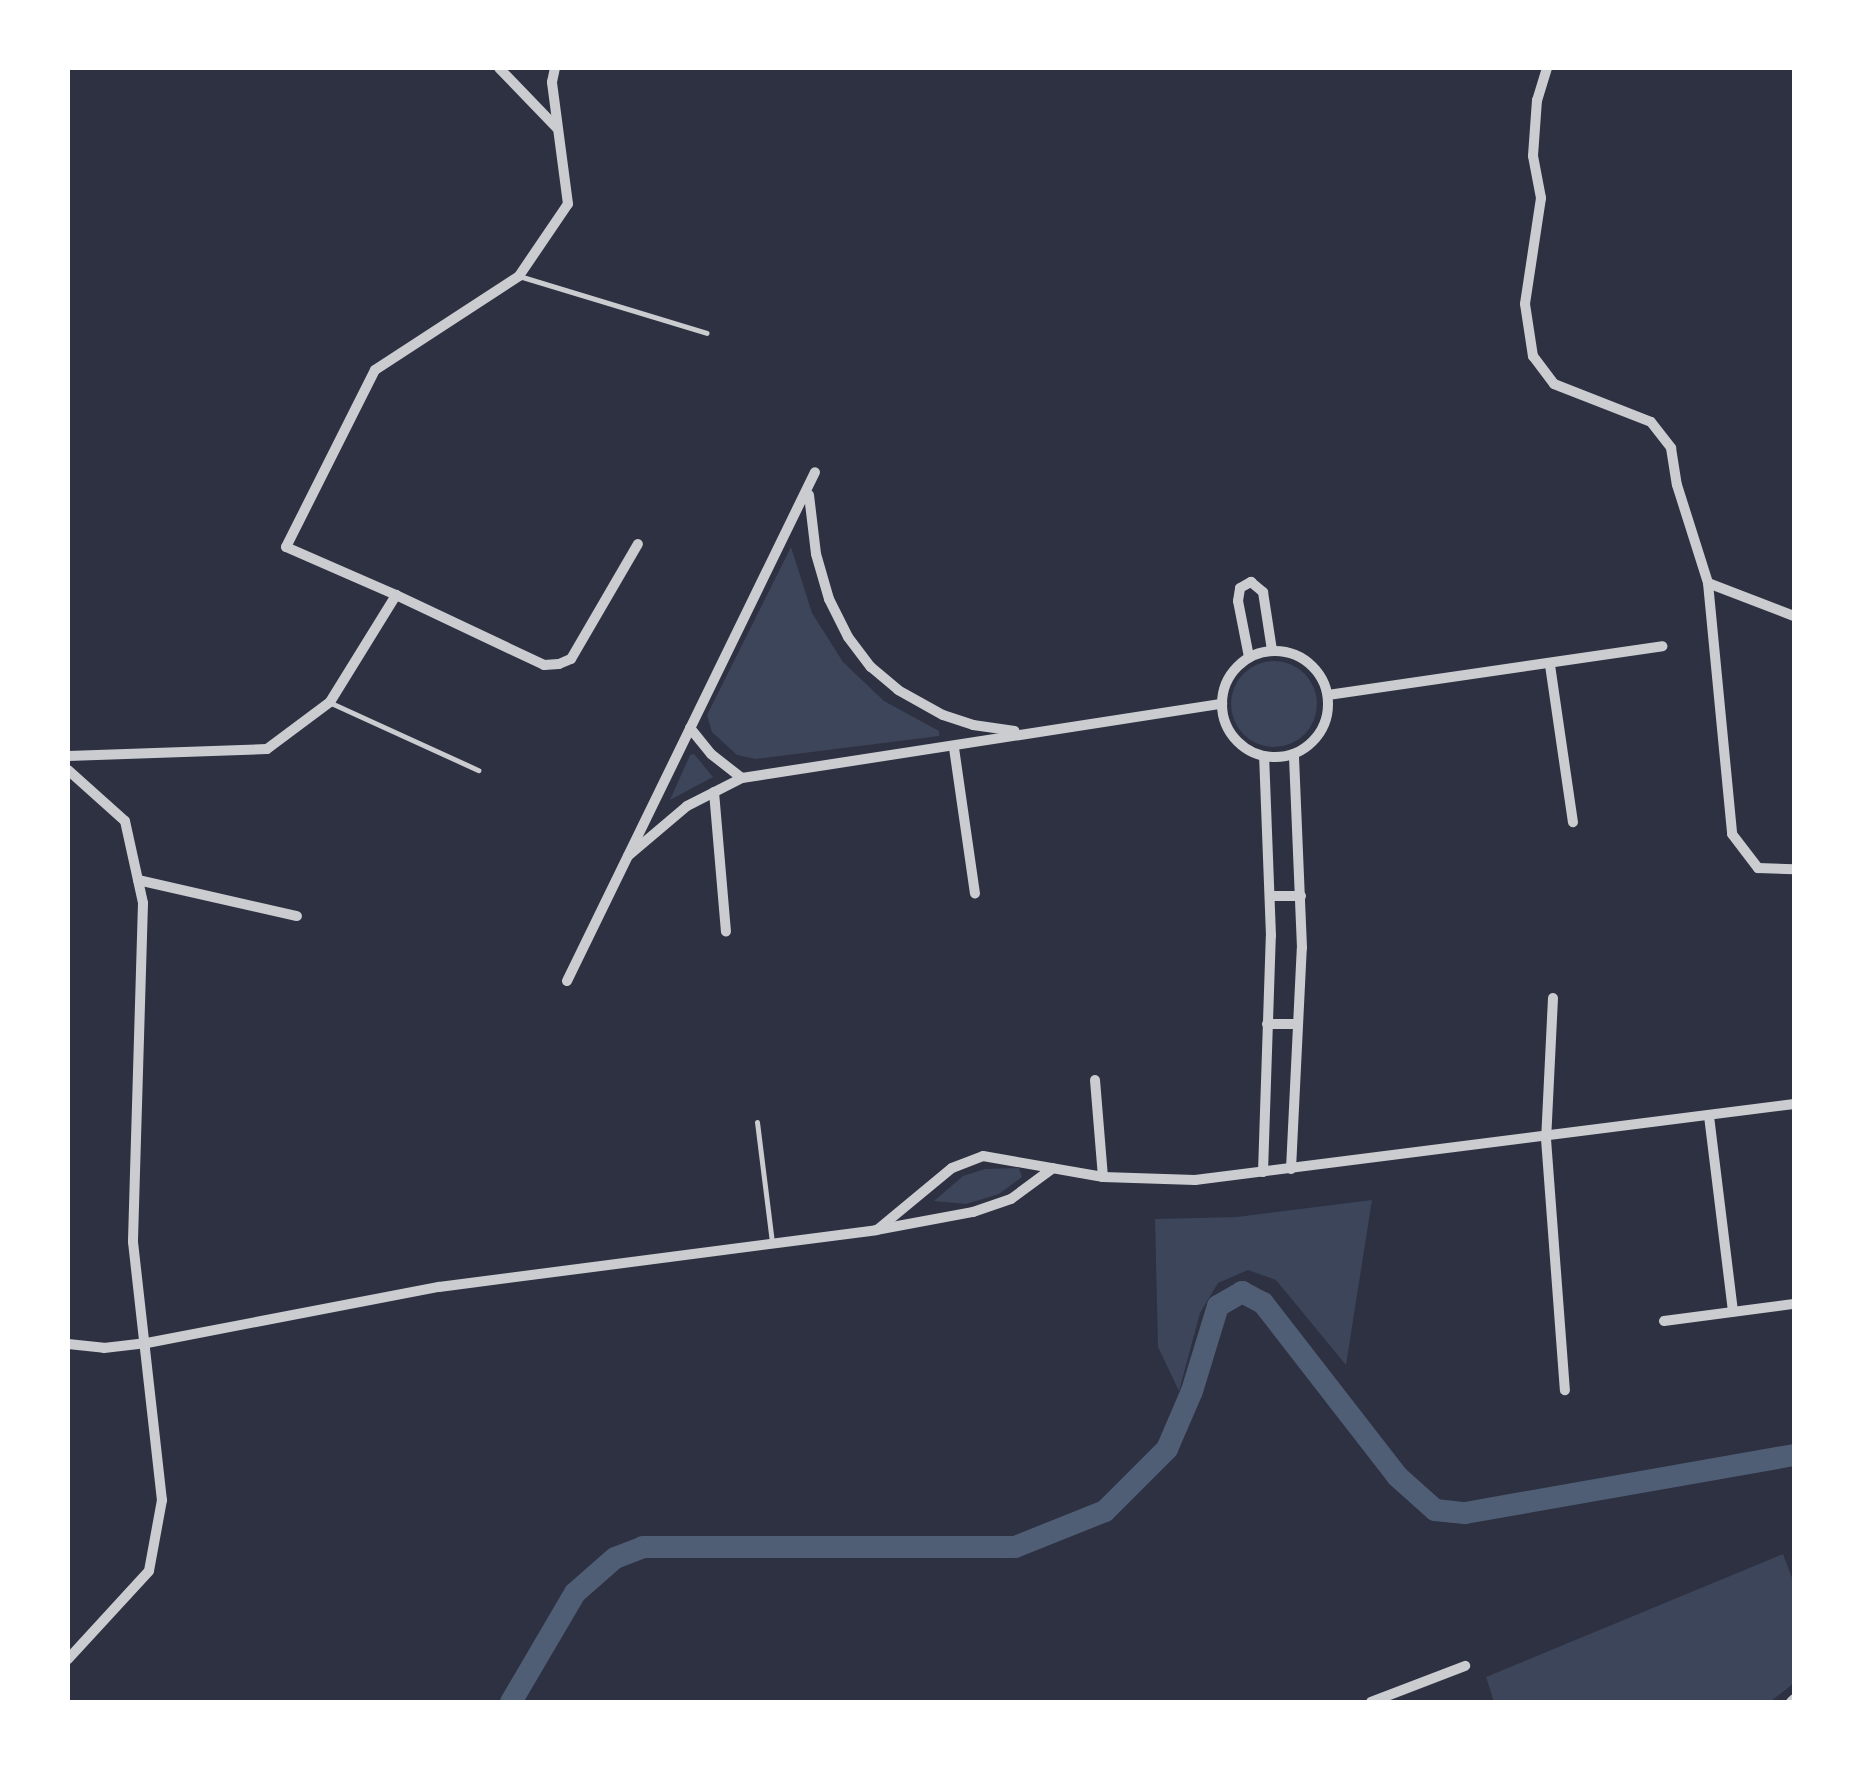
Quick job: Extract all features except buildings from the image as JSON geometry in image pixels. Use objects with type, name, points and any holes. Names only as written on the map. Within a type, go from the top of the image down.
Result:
[{"type":"street","points":[[498,68],[558,128]]},
{"type":"street","points":[[555,68],[552,82],[568,204],[519,276],[375,370],[286,547],[544,665],[571,659],[638,544]]},
{"type":"street","points":[[1547,68],[1537,100],[1534,156],[1541,198],[1525,304],[1532,356],[1554,384],[1651,422],[1671,448],[1676,485],[1708,583],[1732,834],[1758,868],[1794,869]]},
{"type":"street","points":[[567,981],[815,472]]},
{"type":"street","points":[[808,492],[816,554],[829,599],[848,636],[871,667],[898,690],[942,715],[989,728],[1031,730]]},
{"type":"street","points":[[1249,657],[1238,601],[1240,588],[1251,582],[1263,592],[1272,650]]},
{"type":"street","points":[[1708,583],[1794,616]]},
{"type":"street","points":[[68,756],[267,749],[330,702],[396,595]]},
{"type":"street","points":[[1328,695],[1662,646]]},
{"type":"street","points":[[1272,650],[1291,653],[1308,662],[1321,676],[1328,695],[1327,716],[1318,735],[1294,754],[1264,756],[1237,742],[1226,724],[1222,704],[1229,676],[1249,657],[1272,650]]},
{"type":"street","points":[[1550,664],[1573,822]]},
{"type":"street","points":[[628,856],[687,806],[742,778],[954,748],[1031,730],[1222,704]]},
{"type":"street","points":[[690,728],[711,754],[742,778]]},
{"type":"street","points":[[954,748],[975,893]]},
{"type":"street","points":[[1291,1169],[1301,896],[1294,754]]},
{"type":"street","points":[[1262,1172],[1270,896],[1264,756]]},
{"type":"street","points":[[68,770],[125,820],[143,903],[133,1242],[162,1500],[149,1571],[68,1658]]},
{"type":"street","points":[[714,792],[726,930]]},
{"type":"street","points":[[138,880],[297,916]]},
{"type":"street","points":[[1270,896],[1301,896]]},
{"type":"street","points":[[1552,998],[1546,1139],[1565,1390]]},
{"type":"street","points":[[1268,1024],[1298,1024]]},
{"type":"street","points":[[1094,1080],[1103,1177]]},
{"type":"street","points":[[876,1230],[952,1168],[983,1156],[1103,1177],[1177,1181],[1546,1139],[1794,1104]]},
{"type":"street","points":[[1709,1116],[1733,1312]]},
{"type":"street","points":[[68,1344],[104,1348],[147,1342],[439,1287],[876,1230],[973,1212],[1011,1199],[1052,1168]]},
{"type":"street","points":[[1664,1320],[1794,1304]]},
{"type":"street","points":[[1371,1702],[1464,1666]]},
{"type":"lane","points":[[519,276],[707,333]]},
{"type":"lane","points":[[330,702],[478,770]]},
{"type":"lane","points":[[757,1122],[772,1244]]},
{"type":"shaded area","points":[[791,547],[812,613],[843,662],[884,701],[939,731],[939,736],[756,759],[737,755],[712,732],[707,715]]},
{"type":"shaded area","points":[[1266,661],[1282,661],[1305,673],[1314,687],[1314,721],[1305,735],[1282,747],[1266,747],[1250,740],[1238,728],[1231,712],[1231,696],[1238,680],[1250,668]]},
{"type":"shaded area","points":[[694,754],[713,777],[670,800],[690,755]]},
{"type":"shaded area","points":[[1019,1168],[1022,1177],[999,1194],[966,1204],[934,1201],[963,1176],[985,1169]]},
{"type":"shaded area","points":[[1372,1200],[1346,1365],[1276,1280],[1248,1270],[1218,1283],[1200,1313],[1179,1391],[1158,1347],[1155,1219],[1237,1217]]},
{"type":"shaded area","points":[[1783,1554],[1794,1583],[1794,1683],[1770,1702],[1494,1702],[1486,1677]]},
{"type":"waterway","points":[[511,1702],[575,1593],[615,1558],[643,1547],[1015,1547],[1105,1511],[1167,1449],[1192,1391],[1218,1306],[1242,1292],[1263,1303],[1397,1476],[1435,1510],[1465,1513],[1794,1455]]}]
